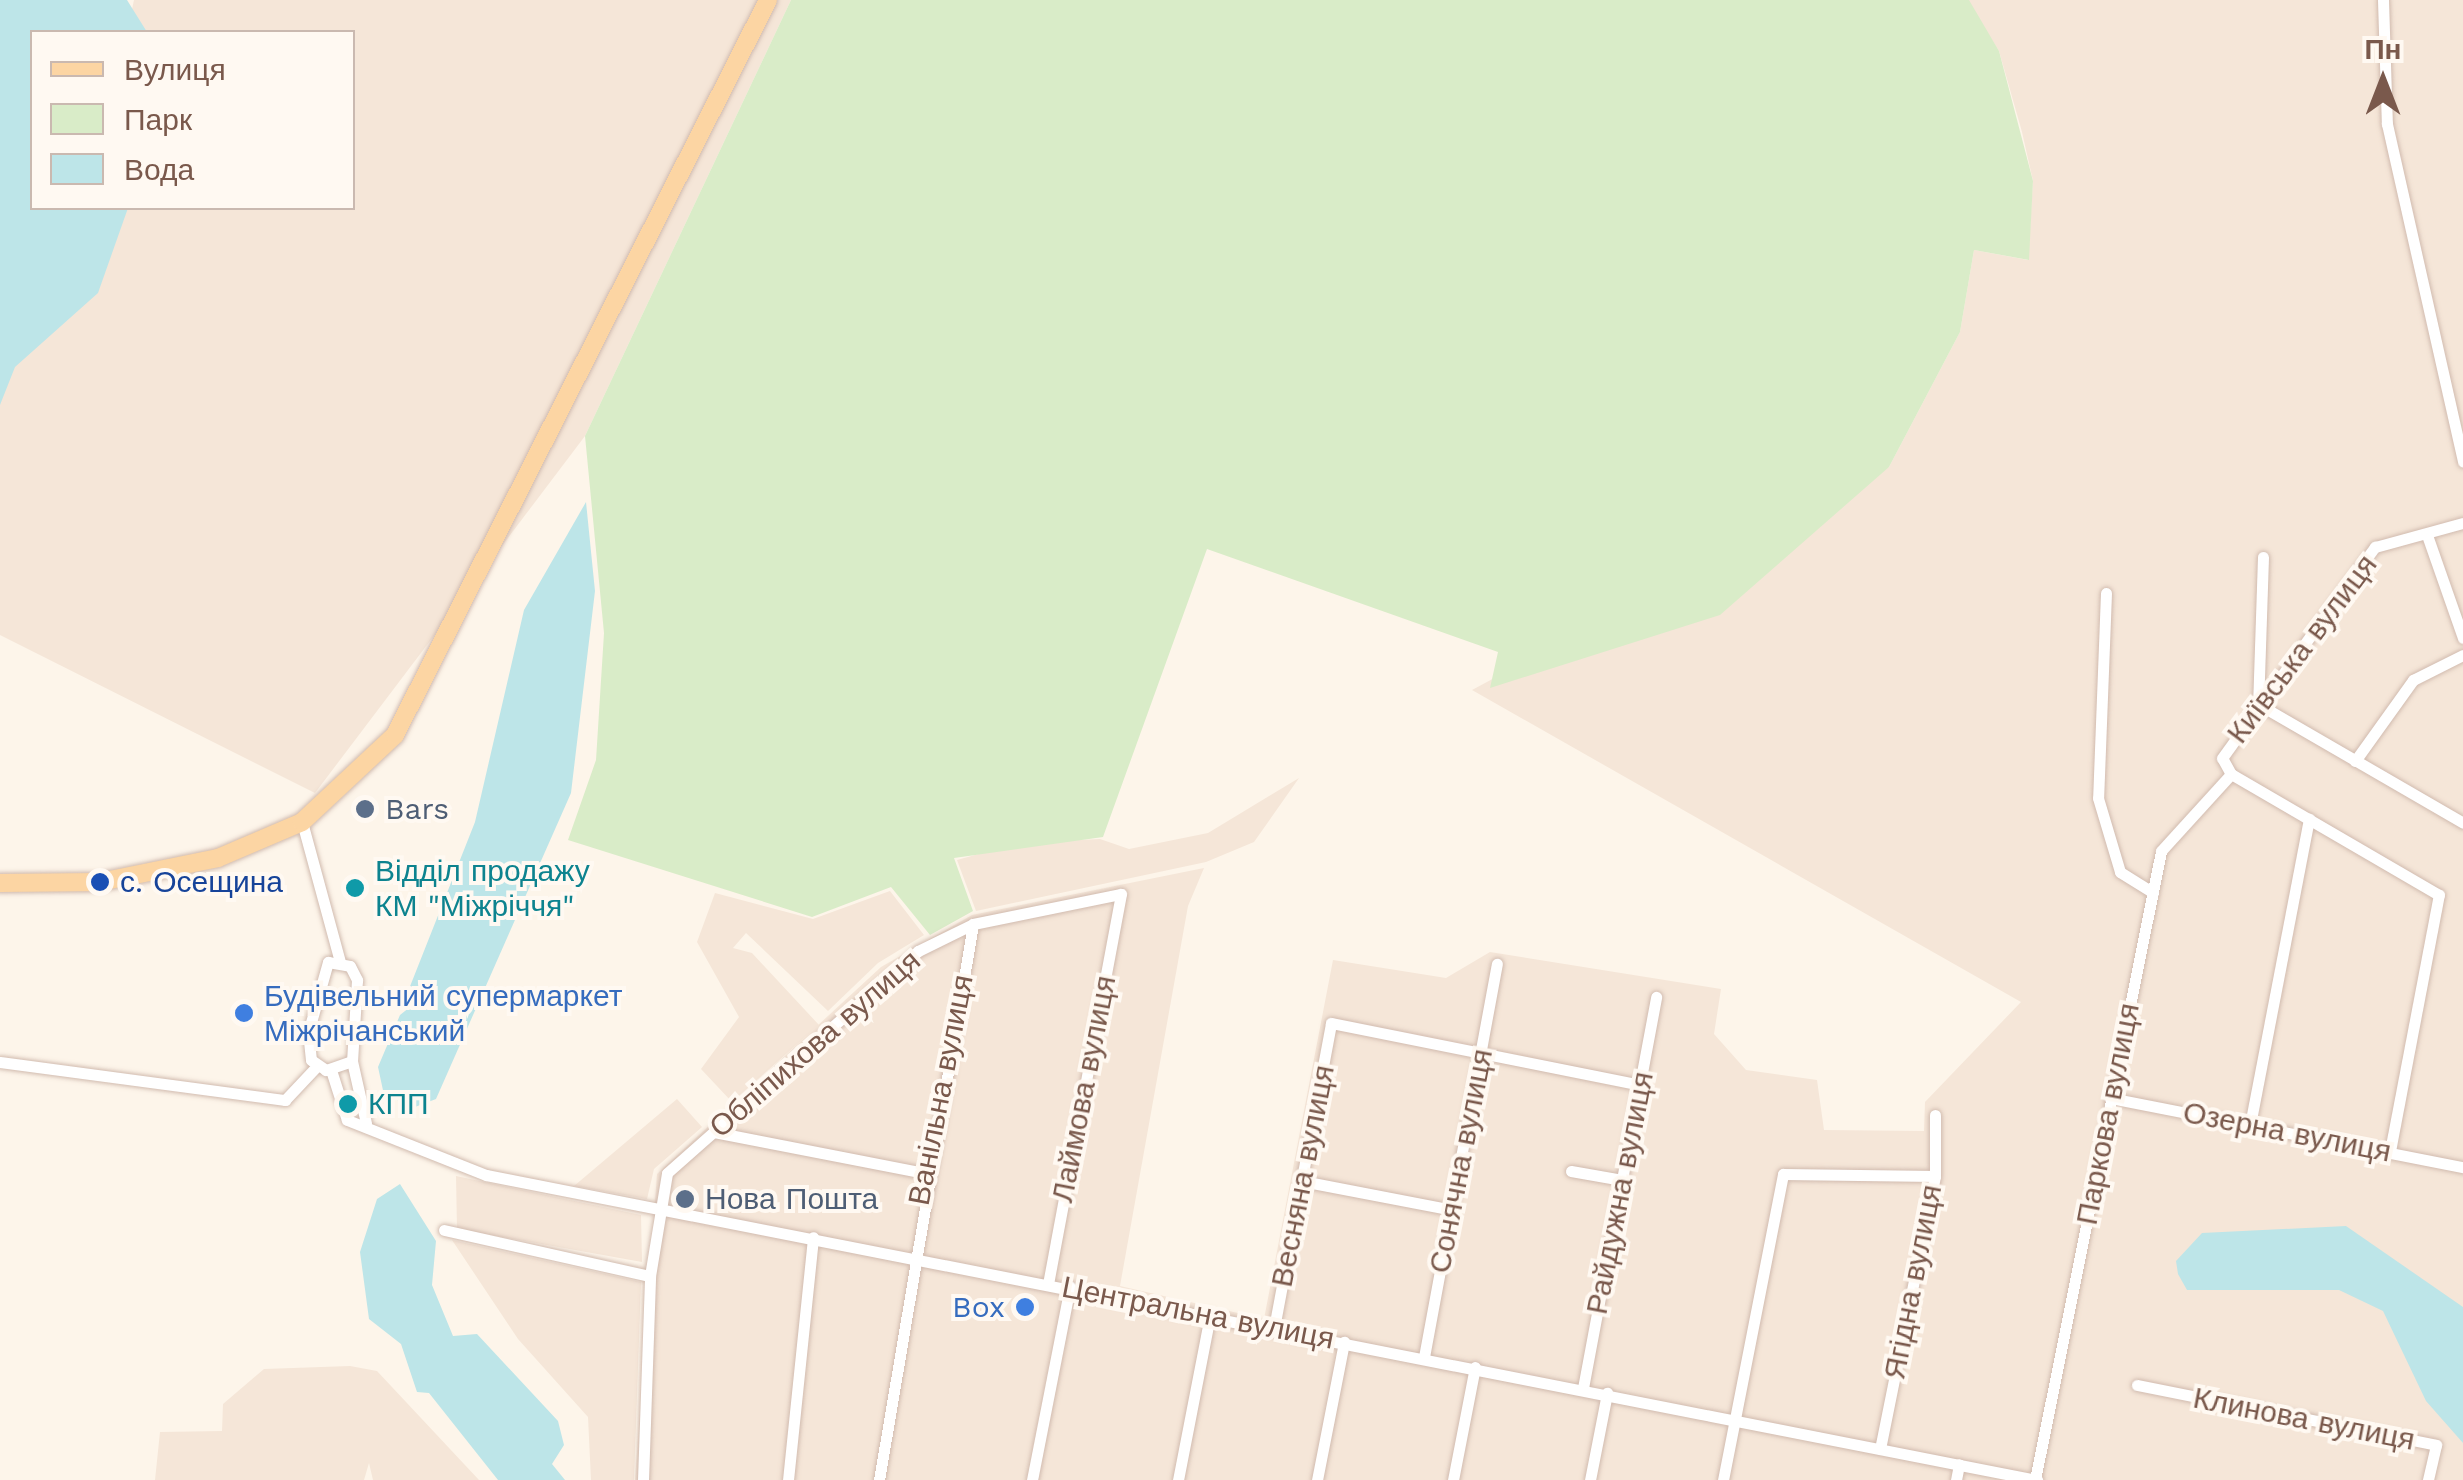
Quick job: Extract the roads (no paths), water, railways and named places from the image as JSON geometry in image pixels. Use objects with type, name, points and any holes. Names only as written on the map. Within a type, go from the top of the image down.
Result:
[{"type":"main road","points":[[0,882],[167,872],[302,822],[372,761],[417,702],[768,0]]},
{"type":"street","points":[[2383,0],[2388,124],[2463,462]]},
{"type":"street","name":"Київська вулиця","points":[[2231,774],[2222,758],[2374,547],[2463,522]]},
{"type":"street","points":[[2427,535],[2463,638]]},
{"type":"street","points":[[2263,556],[2258,704],[2463,823]]},
{"type":"street","points":[[2106,592],[2098,798],[2120,872],[2153,893]]},
{"type":"street","points":[[2354,762],[2413,680],[2463,655]]},
{"type":"street","points":[[2231,774],[2440,895],[2390,1151]]},
{"type":"street","name":"Паркова вулиця","points":[[2036,1480],[2161,851],[2231,774]]},
{"type":"street","points":[[2250,1125],[2309,819]]},
{"type":"street","points":[[302,822],[334,962],[308,1033],[316,1066]]},
{"type":"street","name":"Обліпихова вулиця","points":[[657,1206],[667,1173],[891,972],[973,924],[1120,894]]},
{"type":"street","name":"Лаймова вулиця","points":[[1048,1284],[1120,894]]},
{"type":"street","name":"Ванільна вулиця","points":[[878,1480],[910,1256],[973,924]]},
{"type":"street","points":[[334,962],[356,980],[352,1061],[366,1124]]},
{"type":"street","name":"Сонячна вулиця","points":[[1424,1357],[1497,964]]},
{"type":"street","name":"Райдужна вулиця","points":[[1583,1388],[1656,997]]},
{"type":"street","name":"Весняна вулиця","points":[[1274,1328],[1332,1023],[1481,1053]]},
{"type":"street","points":[[1481,1053],[1640,1085]]},
{"type":"street","points":[[316,1066],[331,1070],[352,1061]]},
{"type":"street","points":[[0,1062],[284,1100],[316,1066]]},
{"type":"street","points":[[331,1070],[340,1114],[366,1124]]},
{"type":"street","name":"Озерна вулиця","points":[[2110,1098],[2463,1167]]},
{"type":"street","name":"Ягідна вулиця","points":[[1880,1449],[1935,1176],[1936,1115]]},
{"type":"street","name":"Центральна вулиця","points":[[366,1124],[486,1175],[2036,1480]]},
{"type":"street","points":[[714,1132],[925,1173]]},
{"type":"street","points":[[1571,1171],[1622,1180]]},
{"type":"street","points":[[1724,1480],[1782,1174],[1935,1176]]},
{"type":"street","points":[[1302,1181],[1452,1210]]},
{"type":"street","points":[[643,1480],[650,1276],[657,1206]]},
{"type":"street","points":[[444,1230],[650,1276]]},
{"type":"street","points":[[788,1480],[812,1238]]},
{"type":"street","points":[[1032,1480],[1070,1288]]},
{"type":"street","points":[[1178,1480],[1210,1315]]},
{"type":"street","points":[[1317,1480],[1344,1342]]},
{"type":"street","points":[[1453,1480],[1475,1367]]},
{"type":"street","name":"Клинова вулиця","points":[[2137,1385],[2436,1445],[2428,1480]]},
{"type":"street","points":[[1590,1480],[1607,1394]]},
{"type":"street","points":[[1956,1480],[1959,1464]]},
{"type":"water","points":[[0,0],[127,0],[146,30],[30,30],[30,210],[127,210],[98,293],[15,367],[0,405]]},
{"type":"water","points":[[586,502],[595,591],[571,793],[436,1099],[415,1107],[384,1095],[378,1067],[400,1015],[415,1003],[407,994],[475,822],[524,610]]},
{"type":"water","points":[[400,1184],[436,1241],[432,1285],[453,1336],[477,1334],[558,1421],[564,1445],[552,1464],[565,1480],[498,1480],[429,1393],[417,1392],[401,1344],[369,1319],[360,1252],[377,1199]]},
{"type":"water","points":[[2346,1226],[2463,1307],[2463,1443],[2426,1401],[2383,1311],[2339,1290],[2187,1290],[2178,1274],[2176,1261],[2202,1233]]},
{"type":"place","name":"Bars","points":[[365,809]]},
{"type":"place","name":"с. Осещина","points":[[100,882]]},
{"type":"place","name":"Відділ продажу КМ \"Міжріччя\"","points":[[355,888]]},
{"type":"place","name":"Будівельний супермаркет Міжрічанський","points":[[244,1013]]},
{"type":"place","name":"КПП","points":[[348,1104]]},
{"type":"place","name":"Нова Пошта","points":[[685,1199]]},
{"type":"place","name":"Box","points":[[1025,1307]]}]
